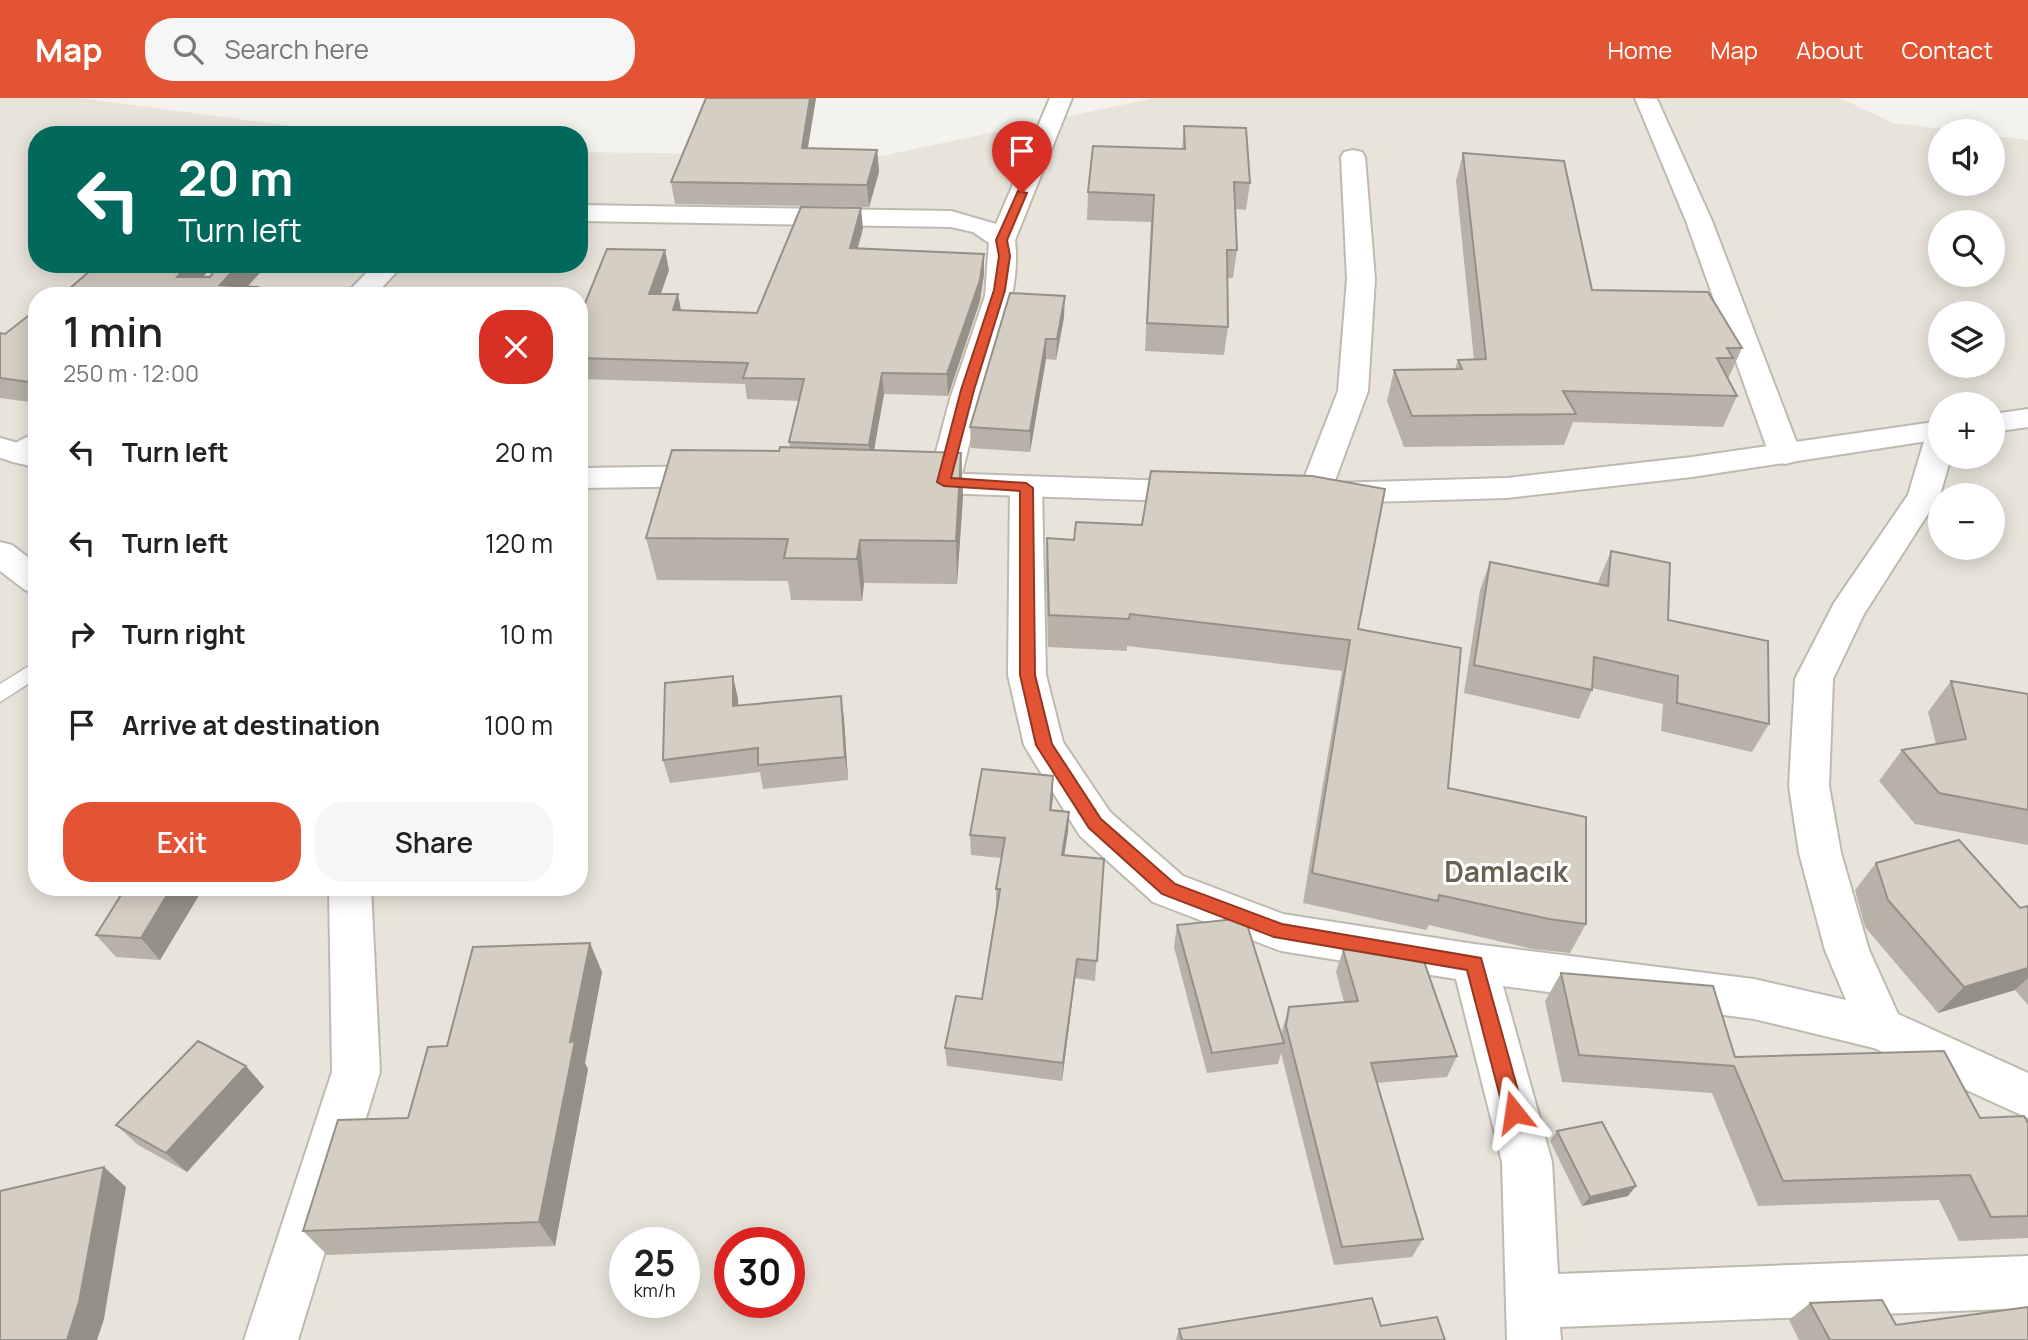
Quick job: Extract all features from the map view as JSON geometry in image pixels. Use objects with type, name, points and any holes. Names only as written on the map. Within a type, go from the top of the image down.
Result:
[{"type":"street","points":[[944,482],[968,390],[1000,290],[1005,256],[1002,240],[1061,98]]},
{"type":"street","points":[[1646,99],[1699,221],[1785,454]]},
{"type":"street","points":[[1353,158],[1361,279],[1353,391],[1300,494],[1507,488],[1785,454],[1928,431]]},
{"type":"street","points":[[588,213],[951,219],[982,226],[1002,240]]},
{"type":"street","points":[[367,287],[382,273]]},
{"type":"street","points":[[2005,421],[2028,418]]},
{"type":"street","points":[[1881,1029],[1847,950],[1820,853],[1809,786],[1814,679],[1847,612],[1924,495],[1932,469]]},
{"type":"street","points":[[588,478],[751,475]]},
{"type":"street","points":[[875,480],[1026,488],[1224,493]]},
{"type":"street","points":[[1026,488],[1027,675],[1044,745],[1095,824],[1168,889],[1281,932],[1474,963],[1754,999],[1881,1029],[2028,1096]]},
{"type":"street","points":[[0,553],[28,575]]},
{"type":"street","points":[[271,1340],[284,1291],[356,1072],[350,896]]},
{"type":"street","points":[[1474,963],[1527,1162],[1534,1320],[1773,1294],[2028,1282]]},
{"type":"lane","points":[[0,694],[28,674]]},
{"type":"shaded area","points":[[0,98],[79,98],[292,126],[28,126],[28,273],[588,273],[588,152],[882,156],[1154,98],[1840,98],[1893,123],[1928,127],[1928,196],[2005,196],[2005,137],[2028,140],[2028,1340],[0,1340]]},
{"type":"building","points":[[706,98],[810,98],[802,148],[877,150],[867,185],[671,182]]},
{"type":"building","points":[[1184,126],[1246,128],[1250,183],[1234,182],[1237,250],[1227,250],[1228,327],[1147,323],[1154,195],[1088,192],[1093,146],[1185,149]]},
{"type":"building","points":[[1463,153],[1564,161],[1592,290],[1708,292],[1742,348],[1727,348],[1733,358],[1717,358],[1737,396],[1563,391],[1576,414],[1412,416],[1394,370],[1462,369],[1458,360],[1486,359]]},
{"type":"building","points":[[801,207],[861,208],[850,248],[984,254],[980,280],[947,374],[882,373],[869,445],[789,442],[804,379],[743,378],[748,363],[588,358],[588,296],[607,249],[665,250],[649,294],[678,294],[673,310],[757,313]]},
{"type":"building","points":[[88,273],[180,273],[177,277],[210,277],[213,273],[231,273],[220,285],[257,287],[71,287]]},
{"type":"building","points":[[1010,293],[1065,296],[1057,339],[1046,339],[1030,431],[970,427]]},
{"type":"building","points":[[28,316],[28,382],[0,378],[0,333],[5,334]]},
{"type":"building","points":[[780,447],[961,453],[956,541],[860,540],[857,559],[784,558],[788,539],[646,538],[672,450],[779,451]]},
{"type":"building","points":[[1151,471],[1312,476],[1385,489],[1358,629],[1461,648],[1448,788],[1586,817],[1586,924],[1549,919],[1439,895],[1438,901],[1312,873],[1350,640],[1130,614],[1129,619],[1049,615],[1047,538],[1074,540],[1076,522],[1142,525]]},
{"type":"building","points":[[1611,551],[1670,563],[1668,620],[1768,641],[1769,724],[1677,703],[1678,676],[1594,657],[1592,690],[1474,665],[1490,562],[1608,586]]},
{"type":"building","points":[[733,676],[733,706],[841,696],[845,757],[758,765],[758,748],[663,760],[665,683]]},
{"type":"building","points":[[1951,681],[2028,694],[2028,810],[1939,793],[1902,750],[1966,739]]},
{"type":"building","points":[[982,769],[1053,776],[1050,810],[1069,812],[1062,855],[1104,859],[1097,961],[1077,959],[1063,1063],[945,1048],[956,996],[982,999],[1000,889],[996,889],[1005,838],[970,835]]},
{"type":"building","points":[[1959,840],[2020,908],[2028,906],[2028,968],[1964,987],[1888,900],[1876,863]]},
{"type":"building","points":[[120,896],[167,896],[141,938],[96,935]]},
{"type":"building","points":[[1245,918],[1284,1043],[1212,1053],[1177,925]]},
{"type":"building","points":[[590,943],[570,1042],[575,1041],[539,1222],[303,1231],[338,1120],[408,1118],[428,1047],[447,1046],[473,947]]},
{"type":"building","points":[[1383,947],[1421,953],[1457,1056],[1371,1063],[1423,1239],[1342,1247],[1286,1026],[1289,1007],[1358,1001],[1343,950]]},
{"type":"building","points":[[1561,973],[1713,986],[1735,1057],[1944,1051],[1980,1118],[2024,1116],[2028,1123],[2028,1216],[1991,1217],[1970,1175],[1783,1181],[1734,1066],[1579,1055]]},
{"type":"building","points":[[198,1041],[246,1066],[166,1153],[116,1125]]},
{"type":"building","points":[[1602,1122],[1636,1186],[1590,1197],[1557,1131]]},
{"type":"building","points":[[104,1167],[79,1302],[67,1340],[0,1340],[0,1191]]},
{"type":"building","points":[[1372,1298],[1381,1326],[1437,1317],[1445,1340],[1182,1340],[1179,1329]]},
{"type":"building","points":[[1882,1300],[1896,1325],[2028,1307],[2028,1340],[1830,1340],[1810,1303]]},
{"type":"district","name":"Damlacık","points":[[1506,871]]},
{"type":"route","points":[[1022,193],[1002,240],[1005,256],[1000,290],[968,390],[944,482],[1026,488],[1027,675],[1044,745],[1095,824],[1168,889],[1281,932],[1474,963],[1514,1112]]}]
